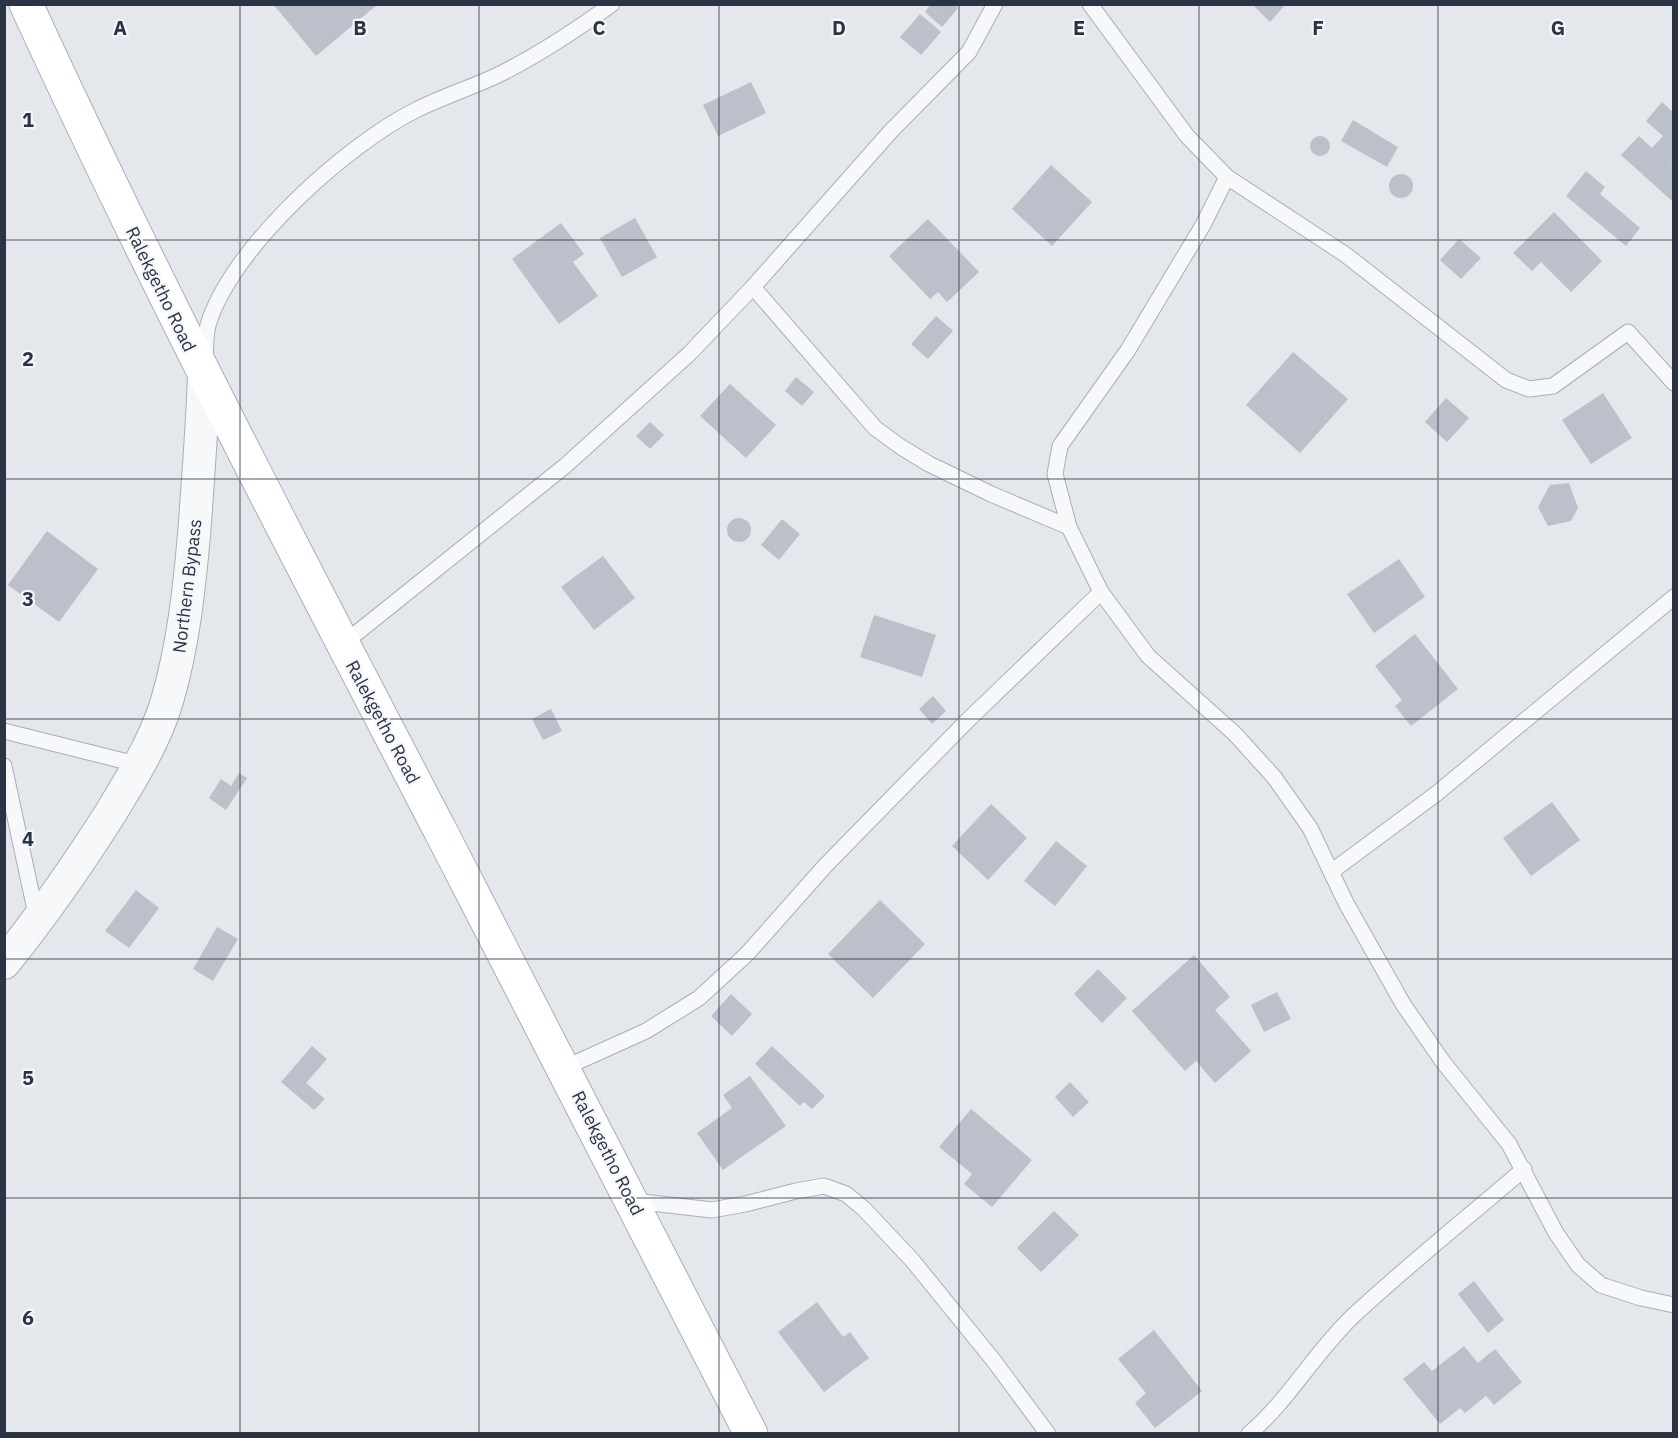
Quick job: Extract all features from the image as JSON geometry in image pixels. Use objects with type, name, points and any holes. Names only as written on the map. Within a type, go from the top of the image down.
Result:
[{"type":"main road","name":"Ralekgetho Road","points":[[26,4],[98,160],[204,376],[633,1201],[751,1434]]},
{"type":"street","name":"Northern Bypass","points":[[4,963],[38,922],[140,765],[166,703],[182,642],[190,582],[200,464],[204,376]]},
{"type":"lane","points":[[204,376],[208,326],[226,286],[261,237],[319,179],[367,140],[416,110],[495,76],[538,54],[612,4]]},
{"type":"lane","points":[[343,644],[565,466],[689,354],[753,287],[891,131],[969,52],[995,4]]},
{"type":"lane","points":[[1090,4],[1187,136],[1227,177],[1346,255],[1506,380],[1530,389],[1553,386],[1628,332],[1674,383]]},
{"type":"lane","points":[[1227,177],[1203,225],[1128,351],[1060,446],[1055,474],[1069,527],[1101,592],[1148,656],[1235,734],[1274,777],[1310,828],[1331,872],[1403,1004],[1443,1062],[1509,1144],[1556,1233],[1578,1265],[1601,1285],[1641,1298],[1674,1305]]},
{"type":"lane","points":[[753,287],[875,428],[929,464],[991,494],[1069,527]]},
{"type":"lane","points":[[564,1068],[645,1031],[699,998],[747,954],[825,866],[966,722],[1101,592]]},
{"type":"lane","points":[[1331,872],[1436,794],[1674,597]]},
{"type":"lane","points":[[4,731],[140,765]]},
{"type":"lane","points":[[4,766],[38,922]]},
{"type":"lane","points":[[1249,1434],[1352,1317],[1524,1169]]},
{"type":"lane","points":[[633,1201],[712,1210],[824,1186],[846,1194],[864,1209],[912,1260],[994,1361],[1048,1434]]},
{"type":"building","points":[[273,4],[378,4],[316,56]]},
{"type":"building","points":[[931,4],[953,4],[958,8],[942,27],[925,12]]},
{"type":"building","points":[[1252,4],[1286,4],[1270,22]]},
{"type":"building","points":[[920,14],[941,32],[921,55],[900,37]]},
{"type":"building","points":[[751,82],[766,113],[718,136],[703,105]]},
{"type":"building","points":[[1662,102],[1674,113],[1674,163],[1671,166],[1674,168],[1674,199],[1672,201],[1621,155],[1639,136],[1652,148],[1663,136],[1646,121]]},
{"type":"building","points":[[1353,120],[1398,147],[1387,167],[1341,141]]},
{"type":"building","points":[[1316,136],[1324,136],[1330,142],[1330,150],[1324,156],[1316,156],[1310,150],[1310,142]]},
{"type":"building","points":[[1051,165],[1092,202],[1052,246],[1012,209]]},
{"type":"building","points":[[1586,171],[1605,187],[1600,194],[1640,228],[1626,246],[1566,196]]},
{"type":"building","points":[[1401,174],[1409,178],[1413,186],[1409,194],[1401,198],[1393,194],[1389,186],[1393,178]]},
{"type":"building","points":[[1554,212],[1602,261],[1571,292],[1541,262],[1532,271],[1513,253]]},
{"type":"building","points":[[635,218],[657,257],[622,277],[600,238]]},
{"type":"building","points":[[928,219],[979,272],[947,302],[938,292],[930,299],[889,256]]},
{"type":"building","points":[[561,223],[584,254],[573,262],[598,296],[559,324],[512,259]]},
{"type":"building","points":[[1459,239],[1481,258],[1461,279],[1440,260]]},
{"type":"building","points":[[936,316],[953,331],[928,359],[911,344]]},
{"type":"building","points":[[1293,352],[1348,399],[1300,453],[1246,405]]},
{"type":"building","points":[[796,377],[814,392],[802,406],[785,391]]},
{"type":"building","points":[[730,384],[776,425],[746,458],[700,416]]},
{"type":"building","points":[[1603,393],[1632,438],[1591,464],[1562,420]]},
{"type":"building","points":[[1446,398],[1469,418],[1447,442],[1425,422]]},
{"type":"building","points":[[650,422],[664,435],[650,449],[636,436]]},
{"type":"building","points":[[1569,483],[1578,508],[1571,521],[1548,526],[1538,507],[1550,485]]},
{"type":"building","points":[[739,518],[744,519],[750,525],[750,535],[744,541],[739,542],[734,541],[728,535],[727,530],[728,525],[734,519]]},
{"type":"building","points":[[782,519],[800,534],[779,560],[761,545]]},
{"type":"building","points":[[47,531],[98,569],[59,622],[8,585]]},
{"type":"building","points":[[603,556],[635,598],[594,630],[561,587]]},
{"type":"building","points":[[1399,559],[1425,597],[1374,633],[1347,594]]},
{"type":"building","points":[[874,615],[936,635],[922,677],[860,657]]},
{"type":"building","points":[[1415,634],[1458,689],[1411,726],[1395,706],[1402,700],[1375,666]]},
{"type":"building","points":[[933,696],[946,711],[932,724],[919,709]]},
{"type":"building","points":[[551,709],[562,731],[543,740],[532,719]]},
{"type":"building","points":[[239,773],[247,778],[226,810],[209,798],[221,779],[231,786]]},
{"type":"building","points":[[1552,802],[1580,840],[1531,876],[1503,838]]},
{"type":"building","points":[[991,804],[1027,838],[988,880],[952,846]]},
{"type":"building","points":[[1056,841],[1087,866],[1055,906],[1024,881]]},
{"type":"building","points":[[136,890],[159,908],[129,948],[105,931]]},
{"type":"building","points":[[880,900],[925,944],[873,998],[828,954]]},
{"type":"building","points":[[217,927],[238,939],[213,981],[193,969]]},
{"type":"building","points":[[1194,955],[1230,997],[1215,1010],[1251,1051],[1215,1083],[1196,1061],[1185,1071],[1132,1011]]},
{"type":"building","points":[[1098,969],[1127,998],[1102,1023],[1074,994]]},
{"type":"building","points":[[1277,992],[1291,1019],[1264,1032],[1251,1005]]},
{"type":"building","points":[[731,994],[752,1014],[732,1036],[711,1016]]},
{"type":"building","points":[[312,1046],[327,1059],[306,1083],[325,1099],[314,1110],[281,1082]]},
{"type":"building","points":[[772,1046],[825,1096],[812,1109],[804,1102],[800,1106],[755,1064]]},
{"type":"building","points":[[750,1076],[786,1126],[723,1170],[697,1133],[732,1108],[723,1095]]},
{"type":"building","points":[[1070,1082],[1089,1102],[1073,1117],[1055,1097]]},
{"type":"building","points":[[971,1109],[1032,1160],[992,1207],[964,1184],[972,1174],[939,1147]]},
{"type":"building","points":[[1054,1211],[1079,1235],[1041,1272],[1017,1248]]},
{"type":"building","points":[[1474,1281],[1504,1320],[1488,1333],[1458,1294]]},
{"type":"building","points":[[817,1302],[843,1337],[850,1332],[869,1358],[824,1392],[778,1332]]},
{"type":"building","points":[[1154,1330],[1202,1391],[1155,1428],[1135,1403],[1146,1393],[1118,1359]]},
{"type":"building","points":[[1464,1346],[1478,1363],[1495,1349],[1522,1382],[1494,1405],[1486,1396],[1465,1413],[1460,1408],[1440,1424],[1403,1379],[1424,1362],[1432,1371]]}]
